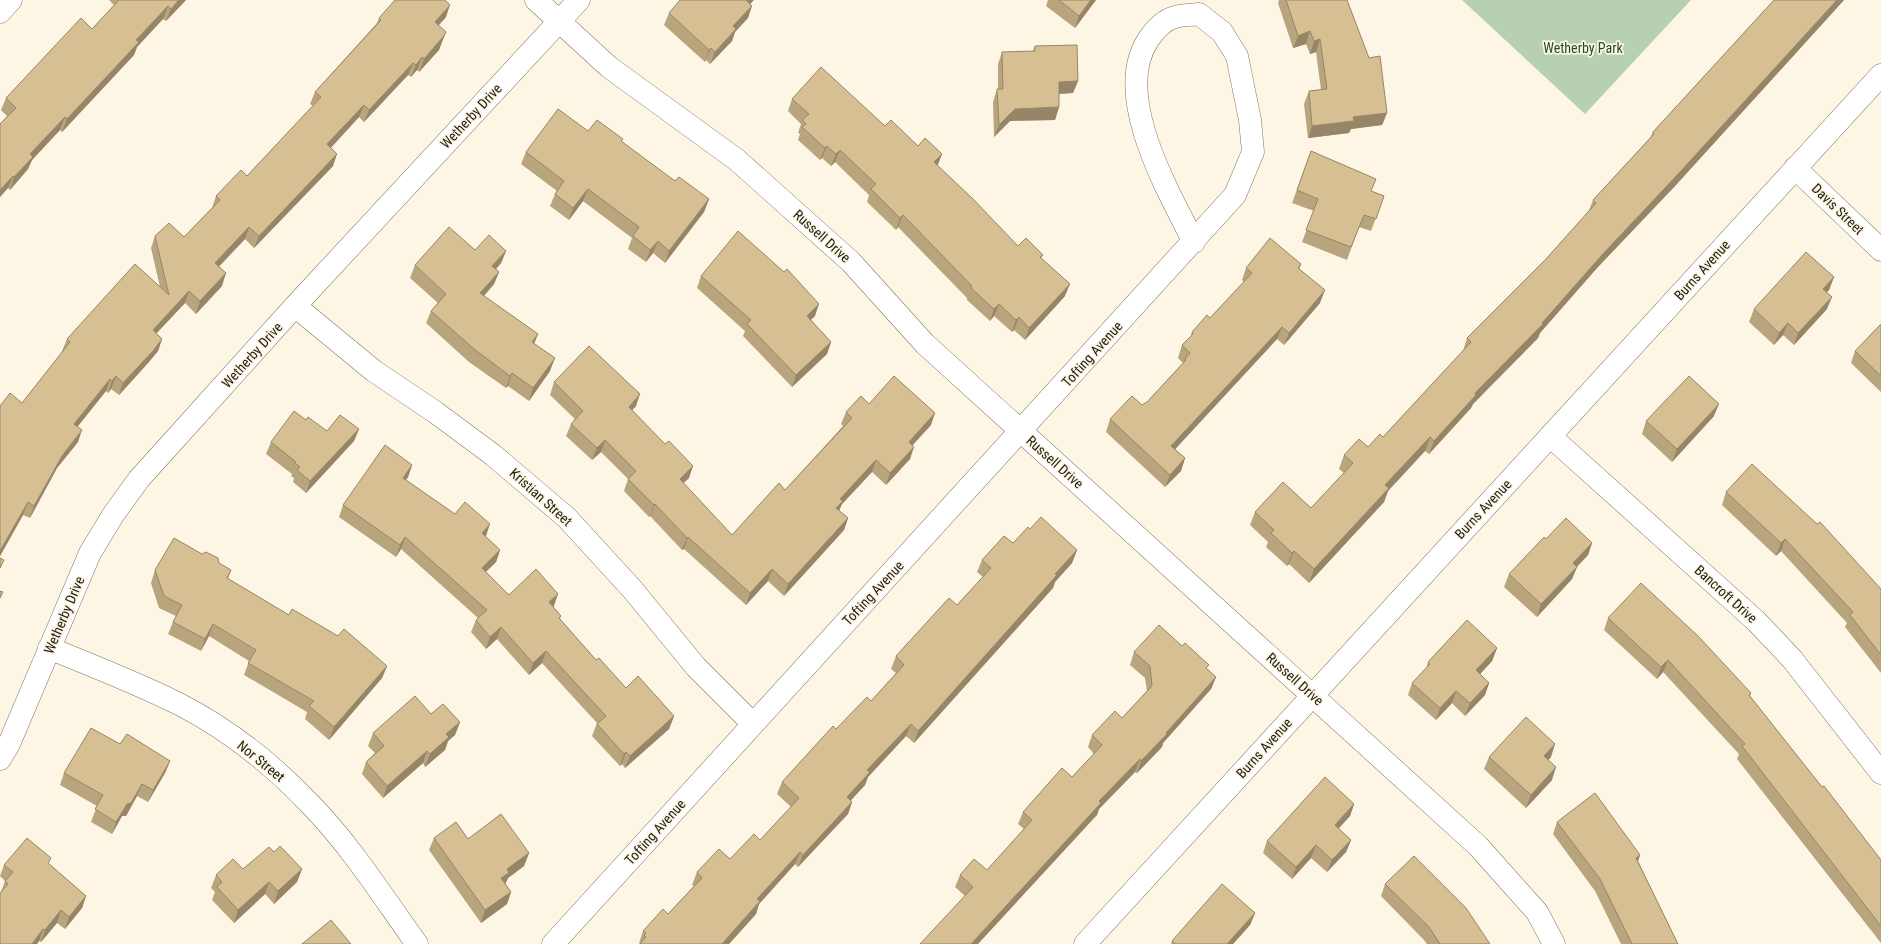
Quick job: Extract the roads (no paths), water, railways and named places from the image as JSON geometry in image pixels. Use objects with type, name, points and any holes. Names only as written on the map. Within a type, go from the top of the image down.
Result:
[{"type":"street","points":[[0,12],[11,0]]},
{"type":"street","name":"Russell Drive","points":[[536,0],[609,67],[737,160],[851,262],[925,344],[1313,694],[1478,846],[1536,912],[1554,944]]},
{"type":"street","name":"Wetherby Drive","points":[[0,759],[9,744],[90,553],[113,515],[139,479],[296,306],[579,0]]},
{"type":"street","name":"Tofting Avenue","points":[[553,944],[1022,431],[1194,242],[1235,195],[1253,152],[1250,120],[1237,56],[1222,32],[1199,14],[1174,17],[1155,30],[1140,51],[1135,74],[1139,109],[1155,165],[1194,242]]},
{"type":"street","name":"Burns Avenue","points":[[1085,944],[1881,75]]},
{"type":"street","name":"Davis Street","points":[[1795,168],[1881,250]]},
{"type":"street","name":"Kristian Street","points":[[296,306],[374,371],[435,412],[493,455],[566,518],[632,589],[696,667],[753,724]]},
{"type":"street","name":"Bancroft Drive","points":[[1550,436],[1756,621],[1792,659],[1881,773]]},
{"type":"street","name":"Nor Street","points":[[49,648],[130,681],[180,705],[227,733],[271,767],[311,805],[347,847],[417,944]]},
{"type":"park label","name":"Wetherby Park","points":[[1583,48]]}]
